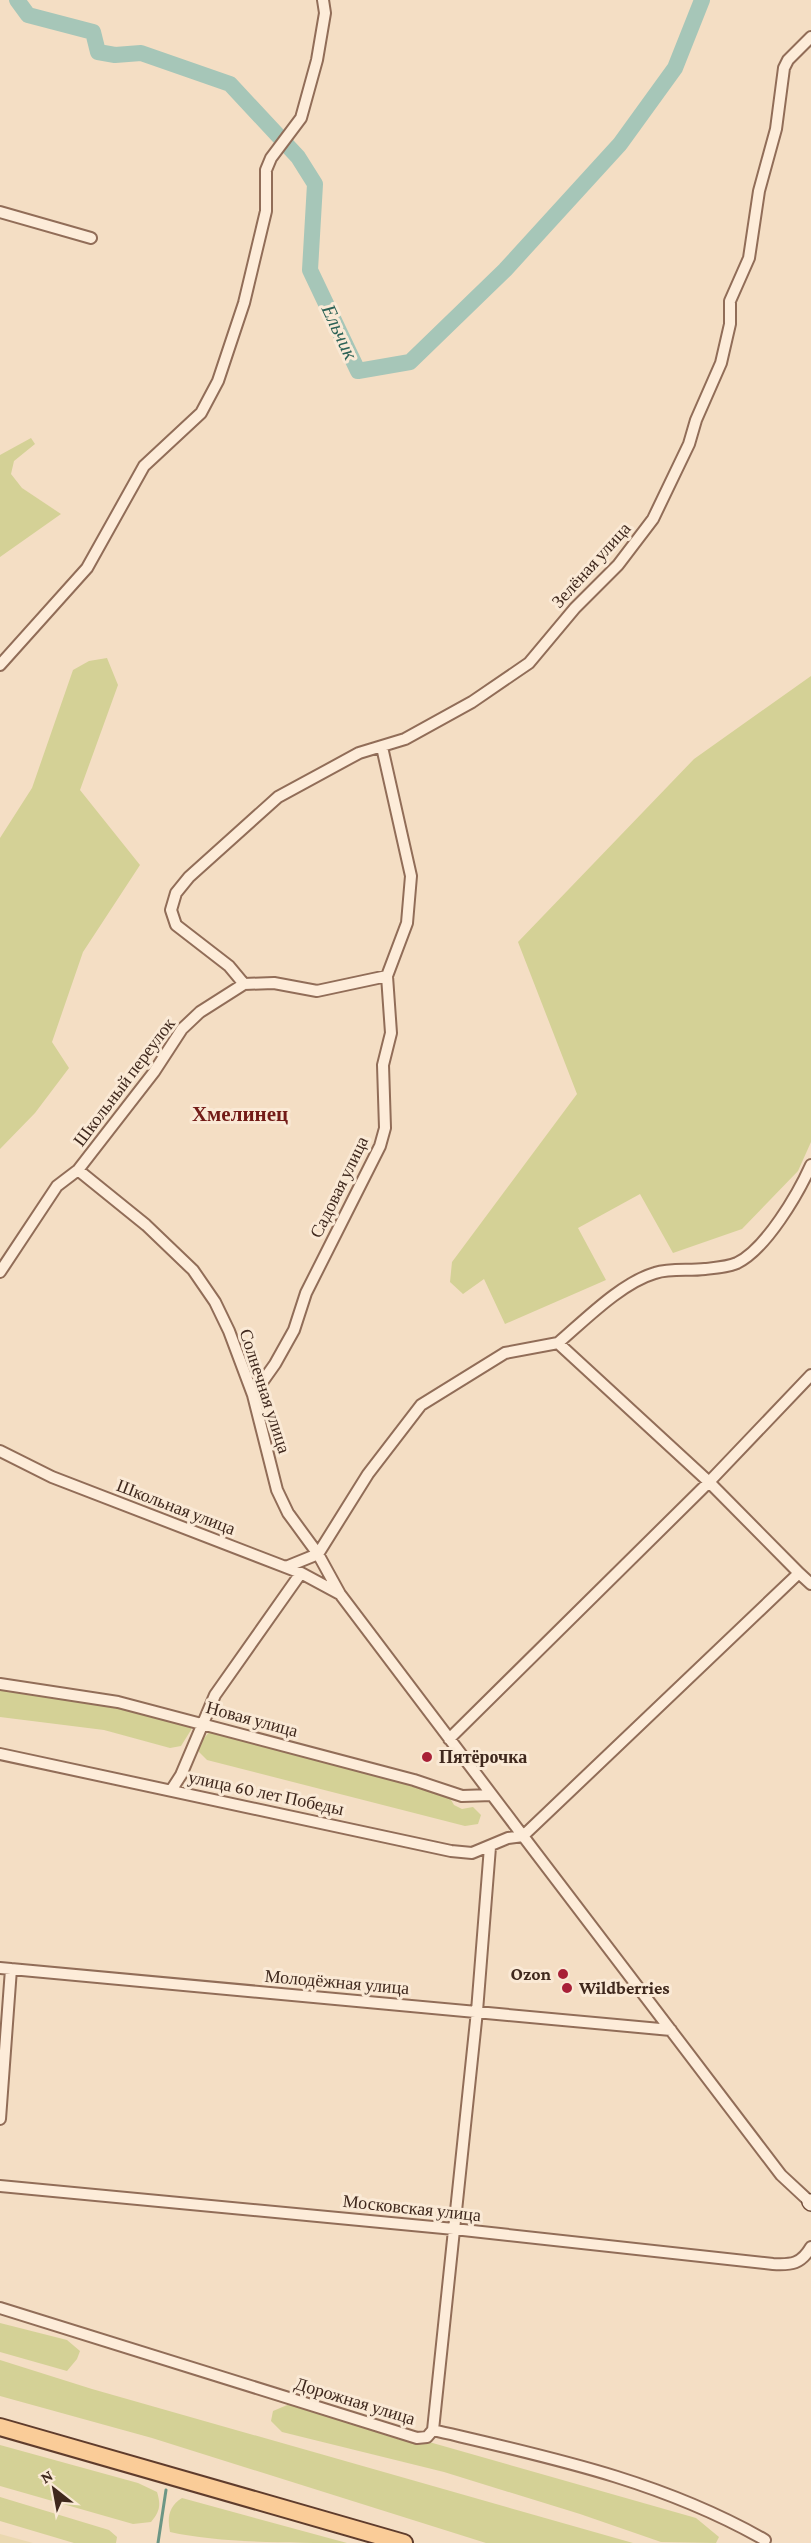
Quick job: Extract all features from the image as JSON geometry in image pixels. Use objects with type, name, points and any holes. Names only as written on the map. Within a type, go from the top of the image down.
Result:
[{"type":"main road","points":[[0,2427],[404,2543]]},
{"type":"street","points":[[0,665],[87,568],[98,552],[102,537],[144,466],[201,413],[218,381],[244,303],[266,211],[266,170],[271,158],[301,118],[317,60],[325,13],[322,0]]},
{"type":"street","name":"Зелёная улица","points":[[244,984],[228,966],[171,919],[176,893],[189,877],[278,797],[359,753],[405,739],[462,707],[529,663],[575,608],[618,566],[653,519],[689,444],[721,363],[730,324],[730,301],[749,258],[759,191],[776,129],[784,68],[788,60],[811,37]]},
{"type":"street","points":[[0,212],[91,238]]},
{"type":"street","points":[[382,747],[411,876],[407,923],[387,976]]},
{"type":"street","name":"Школьный переулок","points":[[0,1272],[57,1186],[78,1170],[154,1072],[182,1029],[200,1011],[244,984],[274,983],[317,991],[387,976]]},
{"type":"street","name":"Садовая улица","points":[[253,1395],[275,1364],[294,1330],[306,1293],[380,1146],[385,1128],[384,1065],[391,1033],[387,976]]},
{"type":"street","points":[[286,1567],[318,1554],[368,1474],[422,1405],[506,1353],[558,1344],[596,1310],[639,1280],[656,1272],[706,1269],[737,1263],[768,1236],[801,1186],[811,1165]]},
{"type":"street","name":"Солнечная улица","points":[[78,1170],[146,1225],[193,1270],[215,1302],[229,1331],[253,1395],[277,1490],[288,1513],[318,1554],[340,1594],[781,2175],[811,2202]]},
{"type":"street","points":[[558,1344],[709,1482],[811,1584]]},
{"type":"street","points":[[449,1739],[709,1482],[811,1375]]},
{"type":"street","name":"Школьная улица","points":[[0,1451],[52,1477],[301,1573],[340,1594]]},
{"type":"street","points":[[172,1789],[181,1775],[214,1695],[301,1573]]},
{"type":"street","points":[[523,1836],[799,1573]]},
{"type":"street","name":"Новая улица","points":[[0,1684],[118,1702],[201,1722],[414,1780],[462,1796],[492,1795]]},
{"type":"street","name":"улица 60 лет Победы","points":[[0,1754],[172,1789],[451,1851],[472,1852],[508,1838],[523,1836]]},
{"type":"street","points":[[433,2430],[477,2011],[490,1846]]},
{"type":"street","points":[[0,2119],[5,1968]]},
{"type":"street","name":"Молодёжная улица","points":[[5,1968],[671,2030]]},
{"type":"street","name":"Московская улица","points":[[0,2186],[454,2229],[773,2265],[793,2265],[805,2258],[811,2247]]},
{"type":"street","name":"Дорожная улица","points":[[0,2308],[417,2438],[427,2437],[433,2430],[580,2464],[624,2478],[702,2509],[765,2540]]},
{"type":"shaded area","points":[[31,438],[35,444],[14,461],[11,474],[22,488],[61,514],[0,557],[0,455]]},
{"type":"shaded area","points":[[107,658],[118,685],[80,790],[140,865],[83,952],[52,1042],[69,1068],[35,1113],[0,1149],[0,838],[32,788],[73,670],[89,661]]},
{"type":"shaded area","points":[[811,676],[811,1142],[798,1171],[742,1229],[673,1253],[640,1194],[578,1228],[606,1280],[505,1324],[484,1279],[463,1294],[450,1282],[452,1262],[577,1094],[518,942],[694,759]]},
{"type":"shaded area","points":[[0,1687],[115,1703],[192,1724],[191,1730],[181,1746],[170,1748],[104,1730],[0,1717]]},
{"type":"shaded area","points":[[211,1730],[447,1793],[454,1805],[462,1809],[473,1807],[481,1815],[478,1824],[465,1826],[207,1760],[199,1752],[199,1744]]},
{"type":"shaded area","points":[[0,2323],[67,2340],[80,2351],[77,2359],[67,2371],[0,2352]]},
{"type":"shaded area","points":[[0,2360],[92,2389],[633,2543],[486,2543],[152,2438],[0,2396]]},
{"type":"shaded area","points":[[292,2403],[696,2518],[719,2537],[716,2543],[661,2542],[444,2472],[282,2432],[271,2421],[273,2411]]},
{"type":"shaded area","points":[[0,2445],[138,2483],[157,2492],[158,2511],[151,2522],[133,2524],[0,2486]]},
{"type":"shaded area","points":[[0,2497],[109,2530],[117,2537],[116,2543],[74,2543],[0,2521]]},
{"type":"shaded area","points":[[182,2498],[347,2543],[233,2540],[170,2532],[170,2512]]},
{"type":"shaded area","points":[[0,2534],[33,2543],[0,2543]]},
{"type":"waterway","name":"Ельчик","points":[[17,0],[28,15],[93,32],[98,52],[115,55],[141,53],[230,84],[298,157],[315,184],[310,270],[358,371],[410,362],[505,270],[620,144],[675,68],[702,0]]},
{"type":"waterway","points":[[158,2543],[166,2490]]},
{"type":"place","name":"Пятёрочка","points":[[427,1757]]},
{"type":"place","name":"Ozon","points":[[563,1974]]},
{"type":"place","name":"Wildberries","points":[[567,1988]]},
{"type":"district","name":"Хмелинец","points":[[240,1114]]}]
